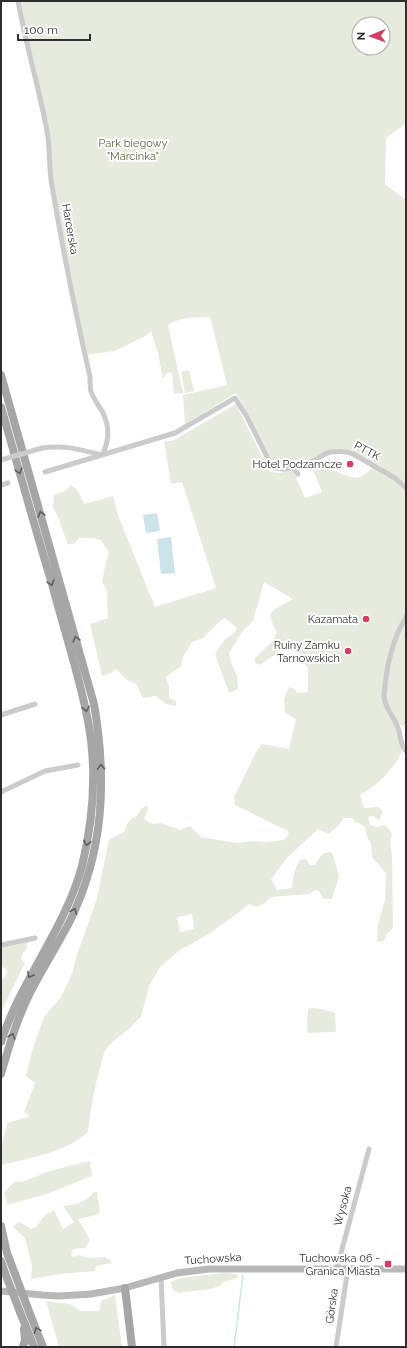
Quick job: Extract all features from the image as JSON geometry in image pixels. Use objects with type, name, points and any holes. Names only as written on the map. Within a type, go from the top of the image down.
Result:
[{"type":"main road","points":[[1,375],[94,704],[99,737],[102,782],[97,839],[81,895],[70,921],[41,972],[24,1006],[10,1043],[1,1074]]},
{"type":"main road","points":[[1,407],[85,705],[91,739],[93,784],[88,839],[81,867],[64,913],[24,986],[11,1014],[1,1042]]},
{"type":"main road","points":[[1,1226],[15,1274],[43,1347]]},
{"type":"main road","points":[[1,1261],[34,1347]]},
{"type":"main road","name":"Tuchowska","points":[[1,1291],[59,1296],[91,1294],[125,1288],[161,1277],[188,1271],[209,1269],[406,1269]]},
{"type":"main road","points":[[125,1288],[132,1347]]},
{"type":"main road","points":[[20,1312],[25,1333],[23,1347]]},
{"type":"street","name":"Harcerska","points":[[18,1],[24,35],[39,93],[47,133],[52,186],[66,263],[90,377],[91,391],[108,424],[109,435],[102,455]]},
{"type":"street","name":"PTTK","points":[[102,455],[174,433],[235,398],[272,467],[293,467],[310,462],[330,452],[346,452],[353,454],[395,478],[406,488]]},
{"type":"street","points":[[1,460],[42,448],[55,446],[68,446],[102,455]]},
{"type":"street","points":[[44,472],[102,455]]},
{"type":"street","points":[[293,467],[298,474]]},
{"type":"street","points":[[1,485],[8,483]]},
{"type":"street","points":[[406,618],[394,642],[384,696],[384,702],[397,725],[402,746],[406,751]]},
{"type":"street","points":[[1,715],[35,704]]},
{"type":"street","points":[[1,792],[45,771],[78,765]]},
{"type":"street","points":[[1,945],[35,938]]},
{"type":"street","name":"Wysoka","points":[[337,1268],[368,1149]]},
{"type":"street","name":"Górska","points":[[336,1347],[348,1268]]},
{"type":"street","points":[[161,1277],[164,1347]]},
{"type":"green space","name":"Park biegowy \"Marcinka\"","points":[[18,1],[406,1],[406,123],[386,138],[385,184],[406,200],[406,486],[359,456],[333,450],[306,461],[288,466],[275,465],[267,455],[253,424],[236,393],[185,424],[183,395],[227,385],[210,317],[194,317],[177,320],[168,325],[183,393],[174,394],[172,372],[167,373],[163,379],[158,353],[151,331],[147,335],[115,351],[85,355],[51,178],[47,133]]},
{"type":"green space","points":[[189,370],[194,391],[185,393],[181,372]]},
{"type":"green space","points":[[236,404],[270,472],[280,473],[293,470],[305,498],[322,492],[312,467],[328,469],[347,476],[356,477],[361,476],[374,466],[406,488],[406,728],[397,723],[403,749],[391,769],[379,781],[360,795],[364,808],[377,807],[383,812],[379,820],[373,816],[368,817],[370,825],[377,827],[385,825],[390,830],[392,835],[390,841],[392,854],[393,927],[390,932],[387,933],[384,941],[377,942],[378,924],[385,900],[386,873],[372,857],[371,844],[367,837],[365,827],[355,822],[352,818],[344,818],[329,834],[318,829],[287,858],[271,879],[277,890],[292,888],[294,873],[300,860],[306,859],[310,865],[315,865],[324,853],[331,852],[339,876],[332,899],[323,899],[319,891],[314,890],[310,894],[270,897],[265,903],[257,907],[249,904],[209,934],[180,950],[160,967],[149,986],[141,1017],[107,1047],[103,1056],[95,1090],[88,1132],[79,1139],[59,1150],[2,1165],[2,1145],[7,1123],[30,1116],[24,1112],[35,1083],[26,1076],[32,1051],[44,1017],[61,997],[72,973],[97,898],[109,839],[125,831],[127,824],[131,819],[137,816],[141,809],[147,805],[148,809],[144,819],[153,824],[161,823],[180,830],[190,826],[201,837],[237,843],[283,840],[289,835],[287,830],[235,805],[234,797],[256,752],[262,744],[289,749],[296,719],[285,713],[284,699],[289,687],[298,693],[308,692],[308,668],[303,662],[303,655],[282,647],[276,654],[260,665],[255,663],[255,658],[273,641],[277,632],[270,614],[275,609],[293,599],[264,582],[253,621],[242,632],[229,653],[237,676],[238,689],[229,693],[215,654],[225,639],[234,633],[237,628],[225,618],[203,638],[192,642],[183,657],[181,666],[166,677],[169,687],[169,698],[176,701],[176,706],[166,704],[156,696],[143,698],[136,684],[127,680],[116,669],[111,673],[102,676],[90,624],[108,618],[107,591],[102,582],[109,553],[101,540],[93,538],[79,538],[75,543],[68,545],[58,517],[53,508],[54,495],[65,491],[71,485],[78,491],[84,504],[113,496],[118,515],[155,607],[216,588],[182,482],[171,484],[164,442],[174,440]],"holes":[[[192,914],[194,929],[180,932],[177,917]]]},
{"type":"green space","points":[[28,940],[27,948],[21,959],[25,963],[1,1012],[1,981],[6,975],[7,970],[1,966],[1,946]]},
{"type":"green space","points":[[312,1008],[335,1013],[336,1032],[307,1033],[308,1009]]},
{"type":"green space","points":[[90,1161],[92,1176],[47,1194],[7,1205],[4,1193],[14,1182],[27,1180],[47,1172]]},
{"type":"green space","points":[[94,1192],[97,1192],[100,1212],[96,1215],[78,1219],[90,1240],[85,1248],[73,1249],[71,1255],[73,1257],[78,1255],[89,1258],[104,1257],[112,1263],[96,1266],[95,1271],[60,1274],[31,1279],[32,1266],[25,1238],[13,1227],[20,1222],[31,1229],[36,1227],[44,1216],[54,1210],[63,1229],[74,1222],[63,1206],[80,1202],[88,1198]]},
{"type":"green space","points":[[225,1273],[236,1274],[239,1276],[235,1279],[223,1282],[220,1286],[210,1289],[178,1293],[172,1289],[171,1282],[177,1279]]},
{"type":"green space","points":[[115,1295],[122,1347],[59,1347],[46,1301],[70,1304],[81,1311],[99,1311],[101,1301]]},
{"type":"water","points":[[157,513],[160,531],[146,533],[143,515]]},
{"type":"water","points":[[171,537],[175,573],[161,574],[157,539]]},
{"type":"waterway","points":[[234,1347],[243,1275]]},
{"type":"place","name":"Hotel Podzamcze","points":[[350,464]]},
{"type":"place","name":"Kazamata","points":[[366,619]]},
{"type":"place","name":"Ruiny Zamku Tarnowskich","points":[[348,651]]},
{"type":"place","name":"Tuchowska 06 - Granica Miasta","points":[[388,1264]]}]
